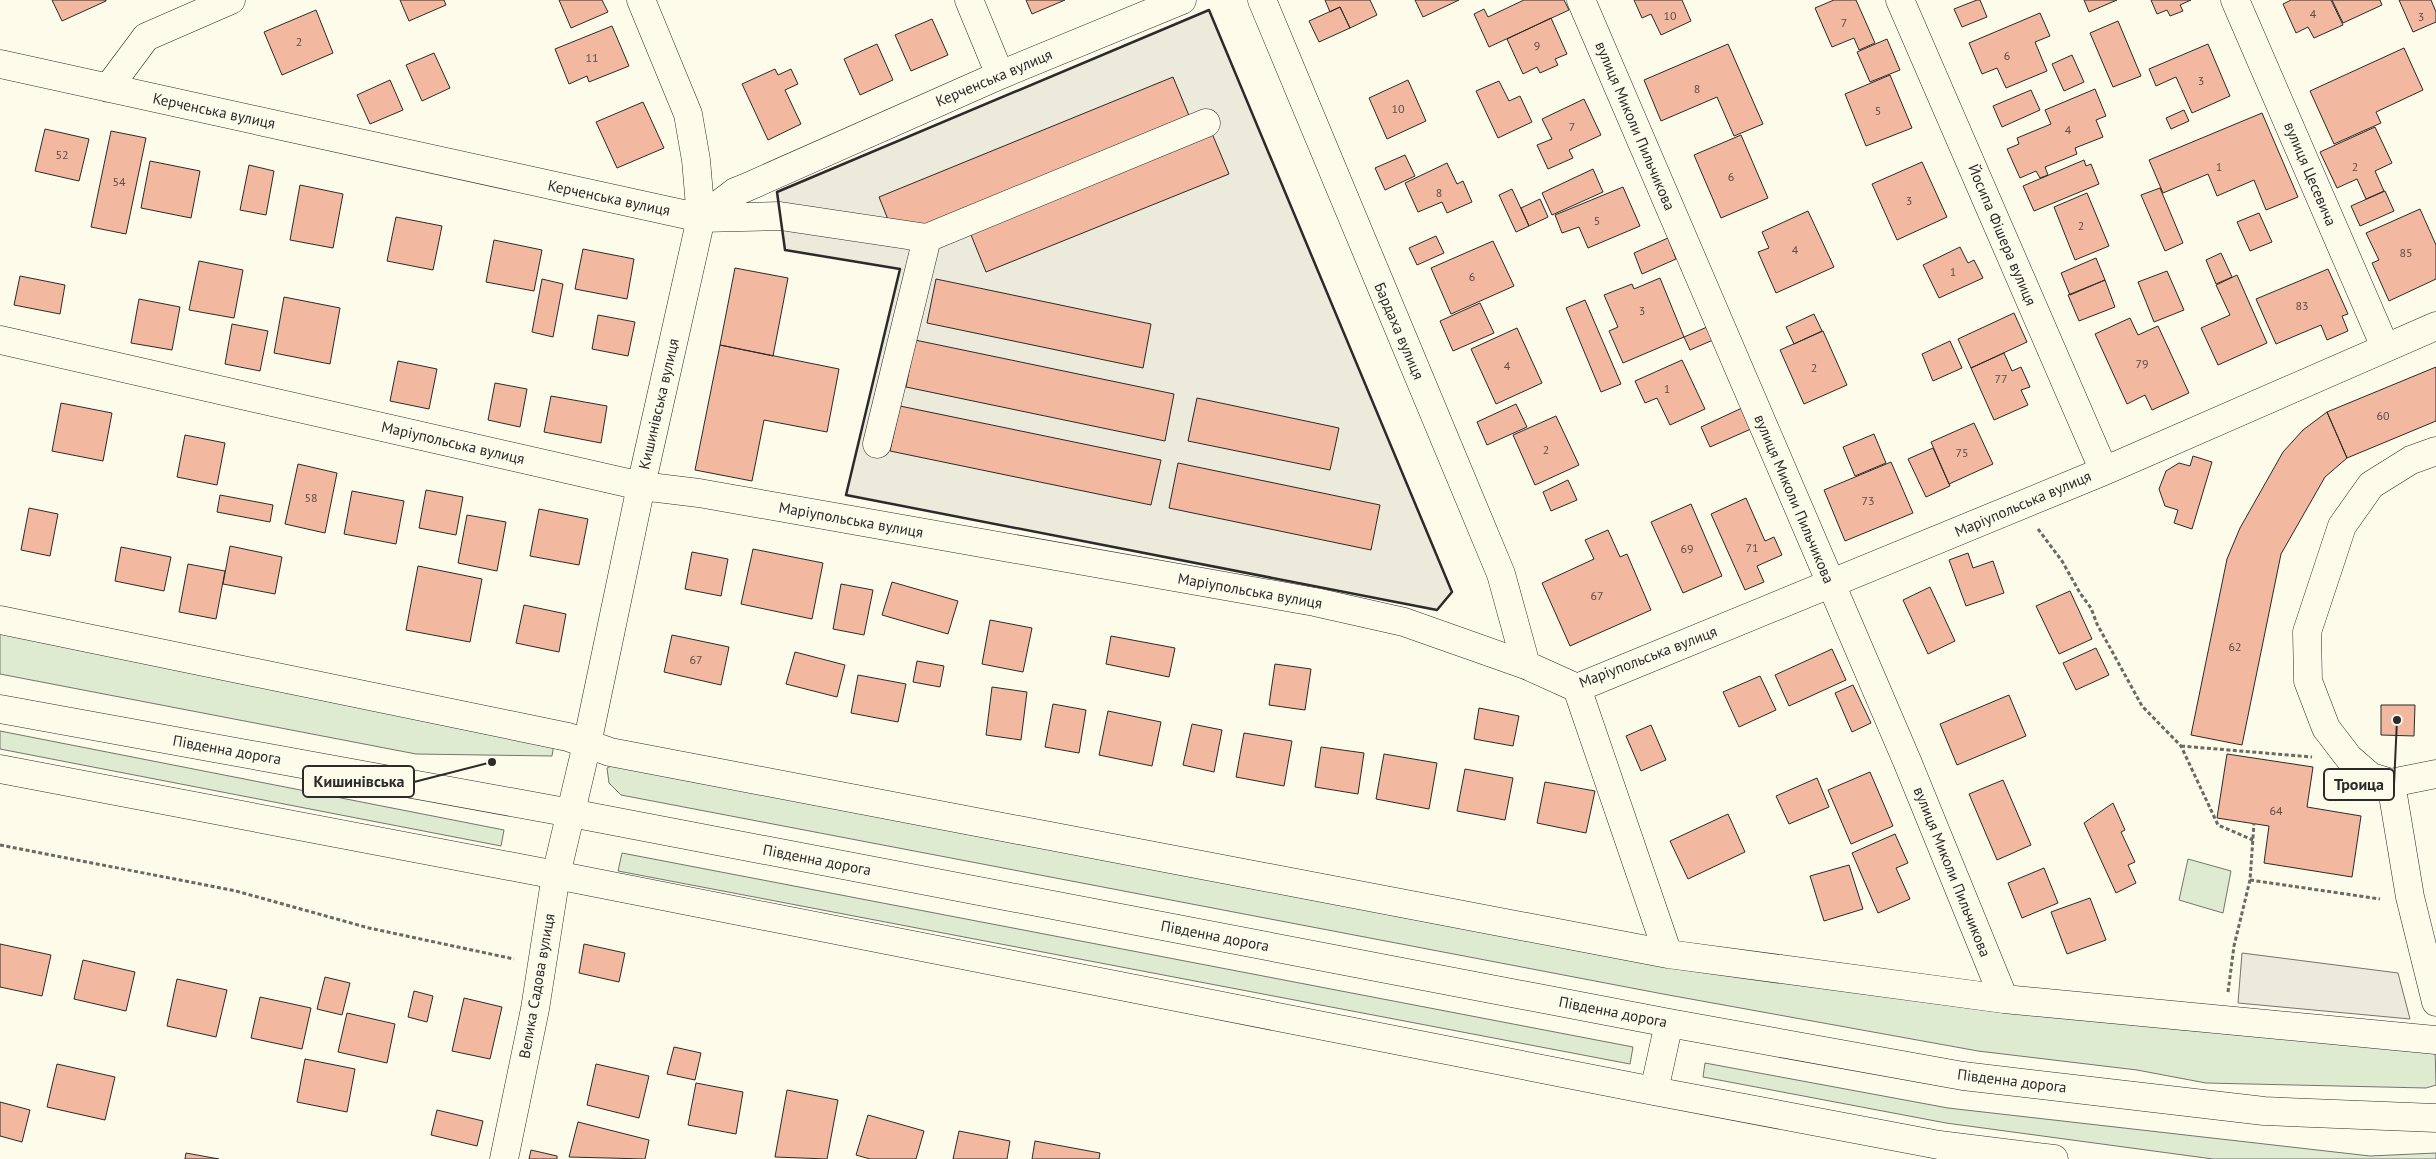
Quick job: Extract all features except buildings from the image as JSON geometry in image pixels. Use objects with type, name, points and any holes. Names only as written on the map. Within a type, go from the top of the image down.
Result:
[{"type":"street","points":[[108,88],[146,37],[231,0]]},
{"type":"street","name":"Кишинівська вулиця","points":[[571,812],[701,218],[696,160],[688,114],[641,0]]},
{"type":"street","points":[[969,0],[1000,75]]},
{"type":"street","name":"Керченська вулиця","points":[[0,64],[701,218],[735,192],[1000,75],[1182,0]]},
{"type":"street","name":"Бардаха вулиця","points":[[1262,0],[1501,574],[1526,665]]},
{"type":"street","name":"вулиця Миколи Пильчикова","points":[[1580,0],[1831,584],[2004,999]]},
{"type":"street","name":"Йосипа Фішера вулиця","points":[[1900,0],[2104,471]]},
{"type":"street","name":"вулиця Цесевича","points":[[2235,0],[2385,347]]},
{"type":"street","points":[[701,218],[780,216],[927,238],[1206,123]]},
{"type":"street","points":[[877,444],[927,238]]},
{"type":"street","name":"Маріупольська вулиця","points":[[0,340],[641,486],[699,493],[1316,602],[1404,622],[1526,665],[1577,688],[2104,471],[2436,326]]},
{"type":"street","points":[[2436,451],[2411,460],[2371,485],[2339,534],[2307,632],[2308,681],[2326,728],[2354,763],[2371,777],[2391,783],[2436,774]]},
{"type":"street","points":[[0,620],[558,735],[610,752],[1668,954],[2004,999],[2436,1040]]},
{"type":"street","points":[[1577,688],[1668,954]]},
{"type":"street","name":"Південна дорога","points":[[0,709],[571,812],[1669,1023],[1963,1076],[2264,1112],[2436,1118]]},
{"type":"street","points":[[0,770],[556,875],[1654,1091],[1939,1145],[2054,1159]]},
{"type":"street","points":[[2391,783],[2417,926],[2436,1002]]},
{"type":"street","name":"Велика Садова вулиця","points":[[504,1159],[535,1009],[556,875],[571,812]]},
{"type":"street","points":[[1654,1091],[1669,1023]]},
{"type":"path","points":[[2023,504],[2091,608],[2096,624],[2142,706],[2181,746],[2218,825],[2252,840]]},
{"type":"path","points":[[2181,746],[2354,763]]},
{"type":"path","points":[[2225,1020],[2234,946],[2250,880],[2254,824]]},
{"type":"path","points":[[0,845],[236,891],[369,928],[542,965]]},
{"type":"path","points":[[2250,880],[2413,904]]},
{"type":"green space","points":[[0,632],[554,744],[552,756],[416,754],[0,674]]},
{"type":"green space","points":[[0,731],[504,830],[501,846],[0,749]]},
{"type":"green space","points":[[615,764],[1669,964],[2185,1030],[2435,1048],[2436,1085],[2426,1088],[2206,1083],[2137,1070],[1978,1051],[1663,994],[621,795],[609,783],[607,768]]},
{"type":"green space","points":[[622,853],[1633,1047],[1630,1064],[618,871]]},
{"type":"green space","points":[[2188,859],[2231,871],[2223,913],[2179,900]]},
{"type":"green space","points":[[1705,1063],[1948,1108],[2370,1156],[2436,1153],[2436,1159],[2213,1159],[1946,1123],[1703,1077]]},
{"type":"shaded area","points":[[1209,10],[1452,592],[1437,610],[846,495],[900,269],[785,250],[777,192]]},
{"type":"shaded area","points":[[2242,953],[2398,973],[2410,1019],[2238,1003]]},
{"type":"wall","points":[[1209,10],[1452,592],[1437,610],[846,495],[900,269],[785,250],[777,192],[1209,10]]},
{"type":"place","name":"Троица","points":[[2397,720]]},
{"type":"place","name":"Кишинівська","points":[[492,762]]}]
